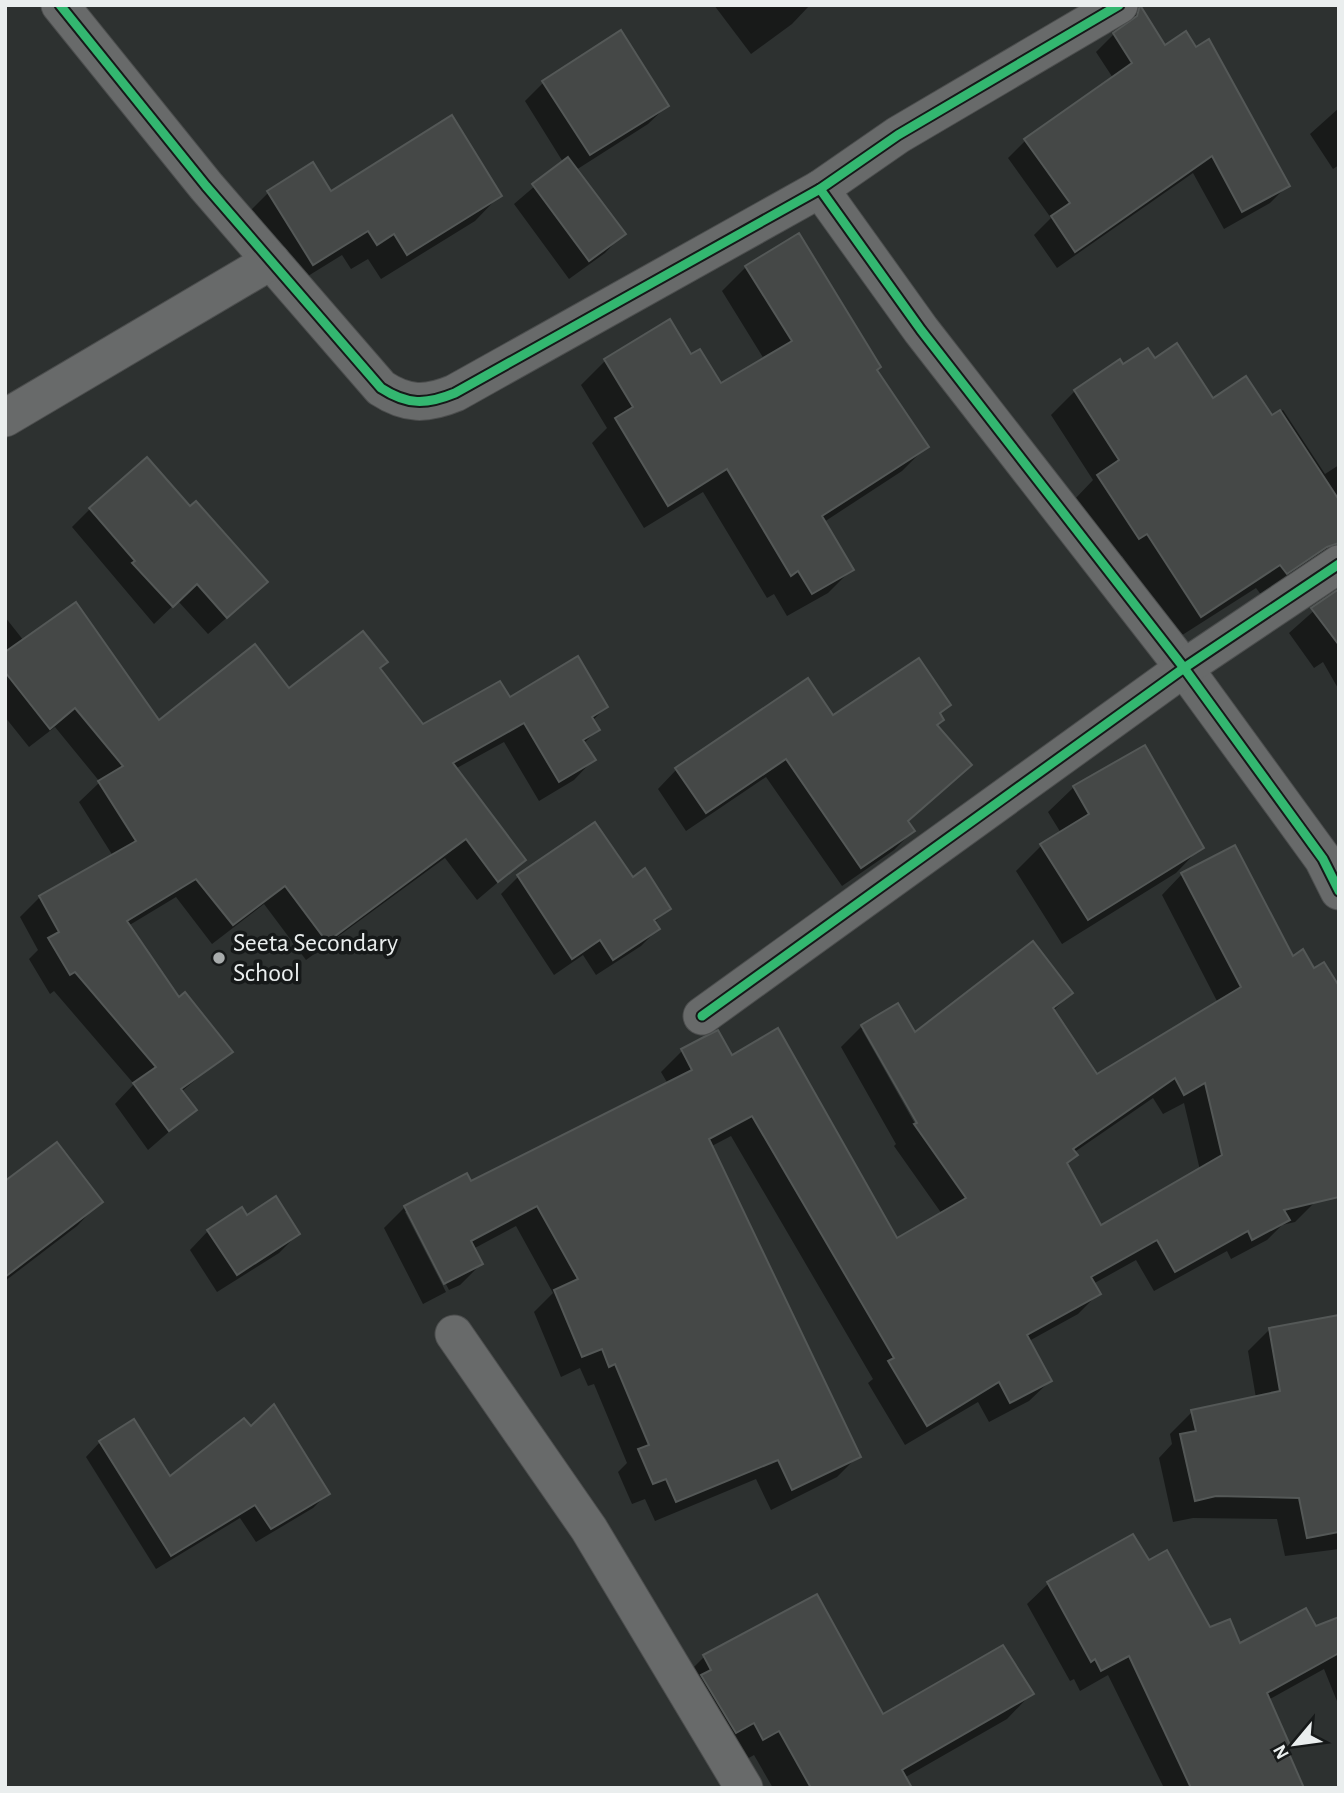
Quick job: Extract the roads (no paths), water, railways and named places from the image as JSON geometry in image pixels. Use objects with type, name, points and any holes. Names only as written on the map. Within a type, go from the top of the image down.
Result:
[{"type":"street","points":[[60,5],[206,186],[381,387],[398,399],[416,403],[435,402],[820,189],[898,135],[1119,5]]},
{"type":"street","points":[[820,189],[921,330],[1184,668],[1323,859],[1339,891]]},
{"type":"street","points":[[5,418],[271,261]]},
{"type":"street","points":[[702,1016],[1184,668],[1339,564]]},
{"type":"street","points":[[454,1334],[589,1529],[744,1788]]},
{"type":"place","name":"Seeta Secondary School","points":[[219,958]]}]
